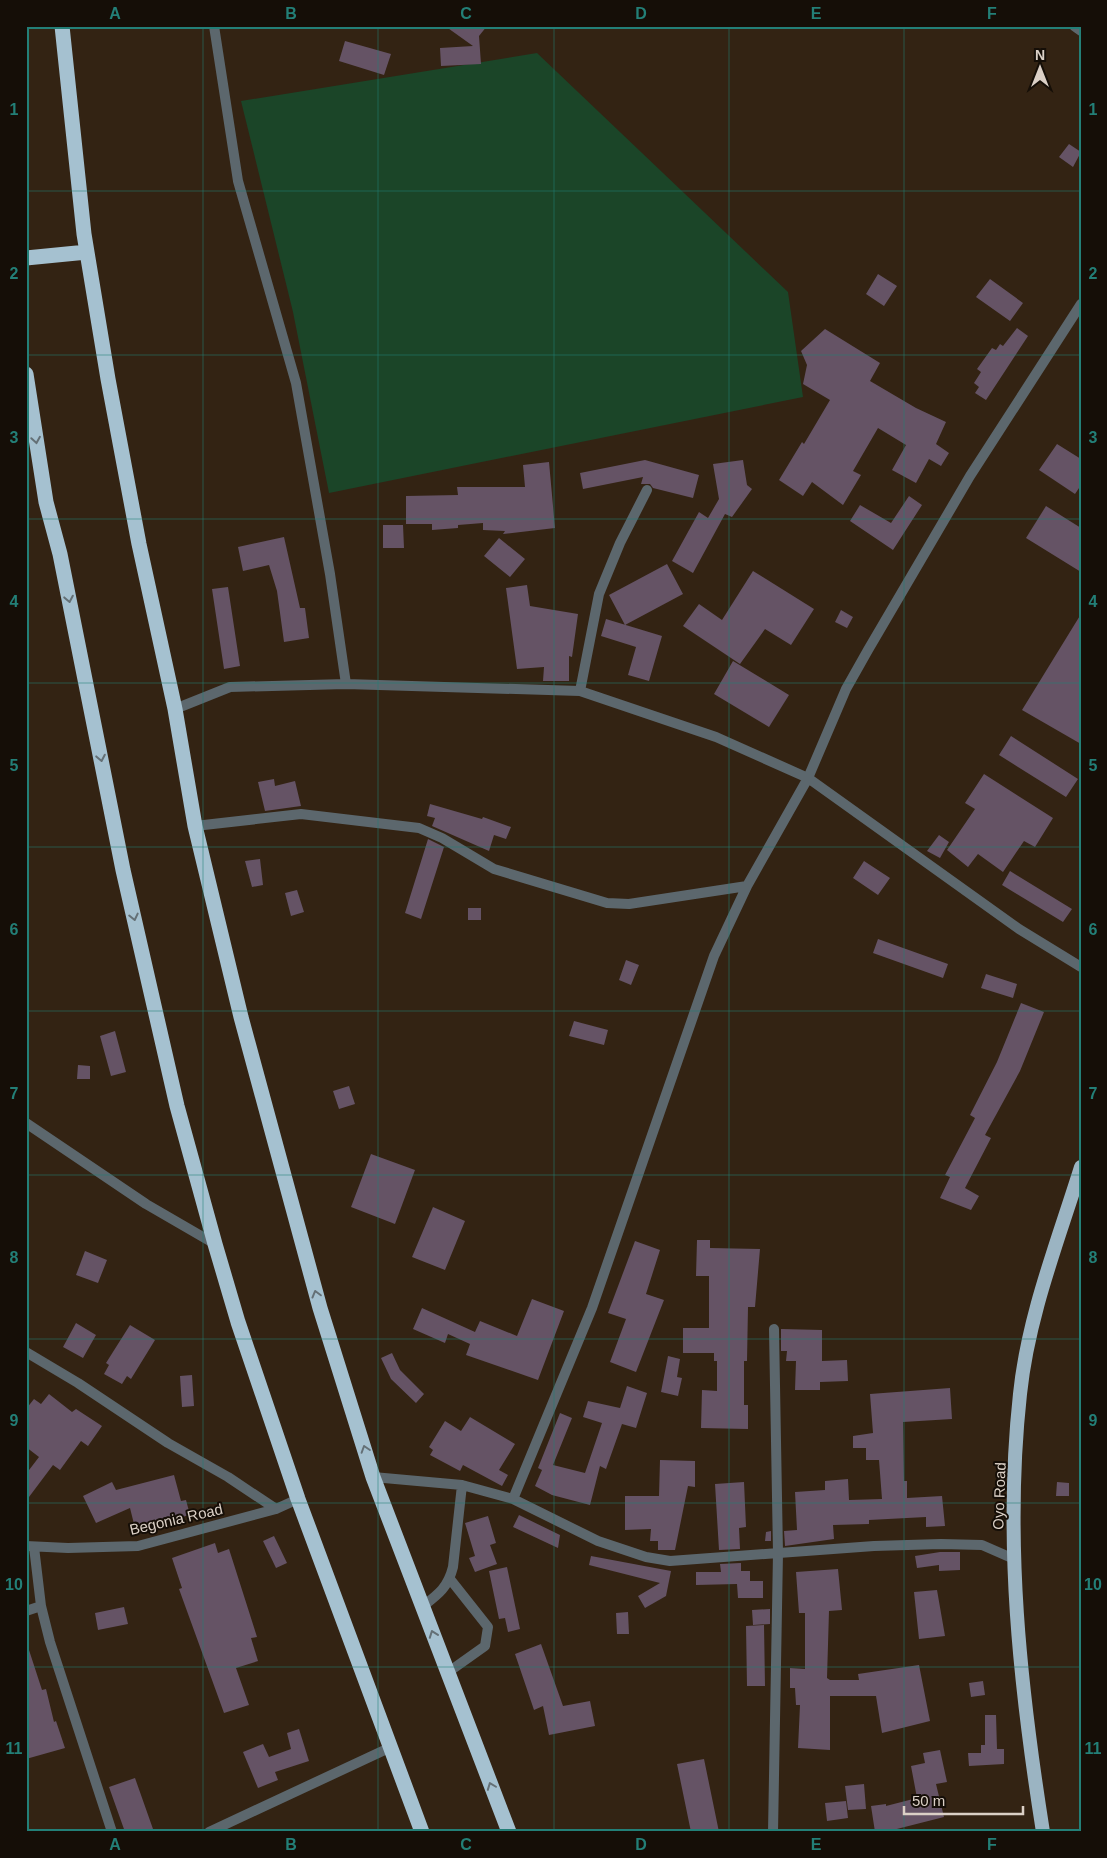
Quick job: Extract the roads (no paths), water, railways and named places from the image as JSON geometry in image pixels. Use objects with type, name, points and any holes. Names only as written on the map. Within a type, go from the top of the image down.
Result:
[{"type":"highway","points":[[62,26],[87,252],[136,525],[175,709],[195,826],[241,1018],[320,1308],[373,1477],[509,1832]]},
{"type":"highway","points":[[26,258],[87,252]]},
{"type":"highway","points":[[26,374],[46,502],[60,554],[123,870],[177,1106],[238,1322],[298,1499],[389,1748],[422,1832]]},
{"type":"highway","name":"Oyo Road","points":[[1043,1832],[1019,1662],[1014,1559],[1020,1393],[1040,1292],[1081,1167]]},
{"type":"street","points":[[214,26],[238,181],[296,383],[330,574],[346,684]]},
{"type":"street","points":[[1074,26],[1081,31]]},
{"type":"street","points":[[513,1499],[592,1308],[714,956],[747,886],[808,778],[846,689],[868,650],[970,476],[1081,304]]},
{"type":"street","points":[[580,691],[599,594],[620,543],[647,490]]},
{"type":"street","points":[[175,709],[230,687],[346,684],[580,691],[716,737],[808,778],[1019,929],[1081,967]]},
{"type":"street","points":[[195,826],[301,814],[419,828],[442,838],[494,869],[607,903],[629,904],[747,886]]},
{"type":"street","points":[[26,1123],[146,1204],[215,1244]]},
{"type":"street","points":[[773,1832],[778,1553],[774,1329]]},
{"type":"street","points":[[26,1352],[78,1383],[168,1443],[228,1477],[276,1509]]},
{"type":"street","points":[[373,1477],[462,1485],[513,1499],[598,1541],[646,1557],[670,1561],[874,1546],[982,1544],[1014,1559]]},
{"type":"street","points":[[423,1606],[445,1589],[454,1567],[462,1485]]},
{"type":"street","name":"Begonia Road","points":[[30,1546],[68,1548],[138,1546],[276,1509],[298,1499]]},
{"type":"street","points":[[30,1546],[50,1642],[112,1832]]},
{"type":"street","points":[[447,1673],[485,1646],[488,1627],[450,1578]]},
{"type":"street","points":[[26,1611],[41,1606]]},
{"type":"street","points":[[209,1832],[389,1748]]}]
